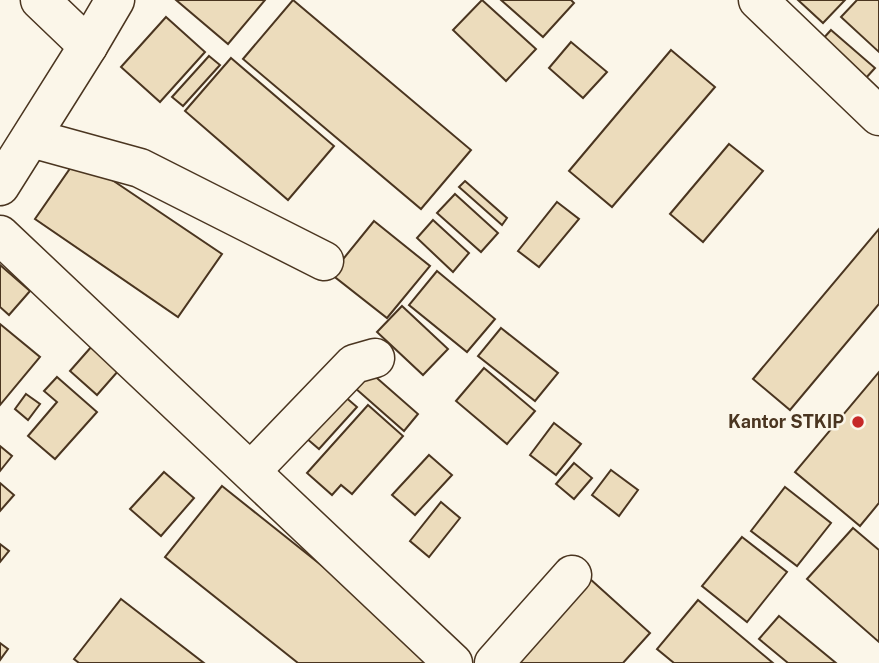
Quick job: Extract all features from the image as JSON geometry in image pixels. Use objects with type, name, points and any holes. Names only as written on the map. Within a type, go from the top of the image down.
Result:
[{"type":"street","points":[[40,0],[88,46]]},
{"type":"street","points":[[0,186],[115,0]]},
{"type":"street","points":[[758,0],[879,116]]},
{"type":"street","points":[[31,138],[140,168],[324,261]]},
{"type":"street","points":[[0,235],[453,663]]},
{"type":"street","points":[[251,471],[354,364],[375,358]]},
{"type":"street","points":[[494,663],[572,576]]},
{"type":"building","points":[[176,0],[265,0],[228,44]]},
{"type":"building","points":[[293,0],[471,150],[421,209],[243,59]]},
{"type":"building","points":[[482,0],[536,49],[506,81],[453,30]]},
{"type":"building","points":[[501,0],[571,0],[574,3],[543,37]]},
{"type":"building","points":[[798,0],[845,0],[823,23]]},
{"type":"building","points":[[857,0],[879,0],[879,52],[841,17]]},
{"type":"building","points":[[166,17],[205,52],[160,102],[121,67]]},
{"type":"building","points":[[831,30],[875,68],[865,79],[821,41]]},
{"type":"building","points":[[571,42],[607,72],[583,98],[549,68]]},
{"type":"building","points":[[671,50],[715,87],[612,207],[569,171]]},
{"type":"building","points":[[209,56],[220,65],[183,106],[172,97]]},
{"type":"building","points":[[231,58],[334,146],[288,200],[185,111]]},
{"type":"building","points":[[729,144],[763,171],[703,242],[670,214]]},
{"type":"building","points":[[78,157],[222,254],[178,317],[35,219]]},
{"type":"building","points":[[465,181],[507,218],[502,225],[459,187]]},
{"type":"building","points":[[455,194],[498,233],[481,252],[437,213]]},
{"type":"building","points":[[557,202],[579,219],[539,267],[518,251]]},
{"type":"building","points":[[433,220],[469,253],[453,272],[417,238]]},
{"type":"building","points":[[374,221],[430,266],[387,318],[331,274]]},
{"type":"building","points":[[879,229],[879,304],[790,410],[753,379]]},
{"type":"building","points":[[0,265],[30,291],[9,315],[0,307]]},
{"type":"building","points":[[437,271],[495,319],[467,352],[409,305]]},
{"type":"building","points":[[402,306],[448,349],[423,375],[377,332]]},
{"type":"building","points":[[0,324],[40,357],[0,405]]},
{"type":"building","points":[[501,328],[558,373],[535,401],[478,356]]},
{"type":"building","points":[[92,346],[119,370],[97,395],[70,371]]},
{"type":"building","points":[[484,368],[535,411],[507,444],[456,401]]},
{"type":"building","points":[[370,372],[418,414],[404,431],[355,388]]},
{"type":"building","name":"Kantor STKIP","points":[[879,372],[879,503],[860,526],[795,472]]},
{"type":"building","points":[[57,377],[97,412],[55,459],[28,436],[57,402],[44,391]]},
{"type":"building","points":[[26,394],[40,404],[28,420],[15,409]]},
{"type":"building","points":[[343,395],[357,407],[319,449],[306,438]]},
{"type":"building","points":[[368,405],[403,436],[352,494],[341,485],[332,495],[307,473]]},
{"type":"building","points":[[554,423],[581,444],[556,475],[530,455]]},
{"type":"building","points":[[0,446],[12,456],[0,471]]},
{"type":"building","points":[[429,455],[452,475],[415,515],[392,495]]},
{"type":"building","points":[[574,463],[592,478],[574,499],[556,484]]},
{"type":"building","points":[[611,470],[638,490],[619,516],[592,495]]},
{"type":"building","points":[[164,472],[194,498],[161,536],[130,509]]},
{"type":"building","points":[[0,483],[14,495],[0,511]]},
{"type":"building","points":[[222,486],[444,663],[298,663],[165,557]]},
{"type":"building","points":[[785,487],[831,523],[797,566],[751,531]]},
{"type":"building","points":[[441,502],[460,518],[429,557],[410,541]]},
{"type":"building","points":[[853,528],[879,550],[879,642],[807,579]]},
{"type":"building","points":[[742,537],[787,572],[747,622],[702,586]]},
{"type":"building","points":[[0,544],[9,551],[0,562]]},
{"type":"building","points":[[589,578],[650,633],[623,663],[513,663]]},
{"type":"building","points":[[121,599],[204,663],[79,663],[74,659]]},
{"type":"building","points":[[698,600],[773,663],[674,663],[657,649]]},
{"type":"building","points":[[779,616],[836,663],[788,663],[759,639]]},
{"type":"building","points":[[0,643],[8,649],[0,660]]},
{"type":"place","name":"Kantor STKIP","points":[[858,422]]}]
